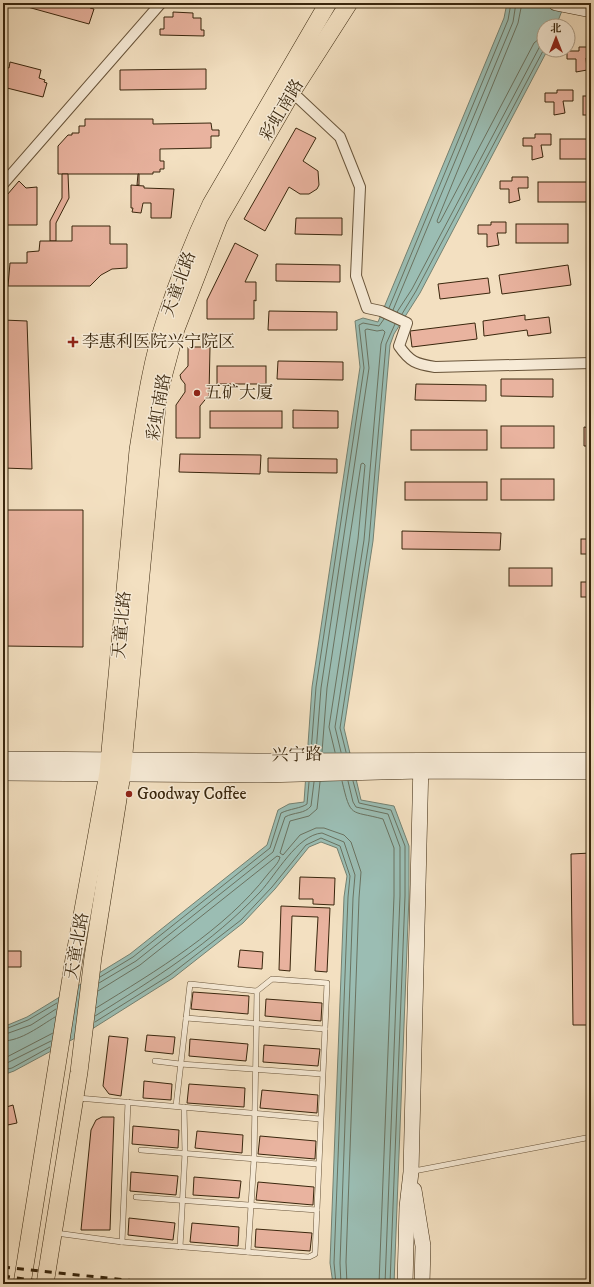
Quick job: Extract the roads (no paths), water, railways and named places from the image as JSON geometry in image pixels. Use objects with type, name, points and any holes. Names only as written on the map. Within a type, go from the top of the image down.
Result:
[{"type":"main road","name":"天童北路","points":[[45,1284],[79,1072],[116,766],[138,450],[146,396],[164,324],[198,232],[212,204],[328,3]]},
{"type":"main road","name":"彩虹南路","points":[[116,766],[158,396],[176,329],[219,218],[292,92],[349,3]]},
{"type":"main road","points":[[556,3],[591,10]]},
{"type":"main road","name":"兴宁路","points":[[3,759],[116,766],[261,768],[421,765]]},
{"type":"main road","points":[[421,765],[591,760]]},
{"type":"main road","points":[[421,765],[591,772]]},
{"type":"main road","points":[[405,1284],[407,1207],[411,1172],[421,765]]},
{"type":"main road","name":"天童北路","points":[[22,1284],[71,976],[116,766]]},
{"type":"main road","name":"兴宁路","points":[[3,773],[116,766]]},
{"type":"main road","points":[[411,1172],[423,1246],[422,1284]]},
{"type":"street","points":[[3,184],[161,3]]},
{"type":"street","points":[[292,92],[340,137],[360,187],[356,276],[367,308],[381,311],[407,323],[399,346],[408,359],[419,364],[435,367],[591,362]]},
{"type":"lane","points":[[54,1233],[122,1242],[180,1247],[313,1256],[315,1254],[327,983],[272,980],[257,991],[190,984],[176,1106]]},
{"type":"lane","points":[[248,1252],[254,1159],[257,991]]},
{"type":"lane","points":[[186,1018],[325,1029]]},
{"type":"lane","points":[[155,1061],[255,1070],[322,1074]]},
{"type":"lane","points":[[75,1098],[320,1119]]},
{"type":"lane","points":[[122,1242],[128,1102]]},
{"type":"lane","points":[[180,1247],[185,1153],[184,1107]]},
{"type":"lane","points":[[411,1172],[591,1137]]},
{"type":"lane","points":[[141,1150],[318,1164]]},
{"type":"lane","points":[[136,1197],[317,1210]]},
{"type":"water","points":[[507,3],[565,3],[559,18],[536,18],[536,58],[543,58],[420,293],[394,334],[390,345],[373,541],[344,728],[361,800],[394,806],[409,846],[409,896],[394,1284],[333,1284],[330,1263],[344,897],[347,876],[337,848],[321,842],[309,847],[275,889],[243,923],[173,978],[92,1029],[14,1071],[3,1075],[3,1027],[27,1017],[130,954],[267,845],[278,810],[289,804],[304,802],[312,687],[360,367],[355,321],[363,318],[378,322],[504,18]]},
{"type":"railway","points":[[3,1267],[163,1284]]},
{"type":"railway","points":[[3,1276],[58,1284]]},
{"type":"place","name":"李惠利医院兴宁院区","points":[[73,342]]},
{"type":"place","name":"五矿大厦","points":[[197,393]]},
{"type":"place","name":"Goodway Coffee","points":[[129,794]]}]
